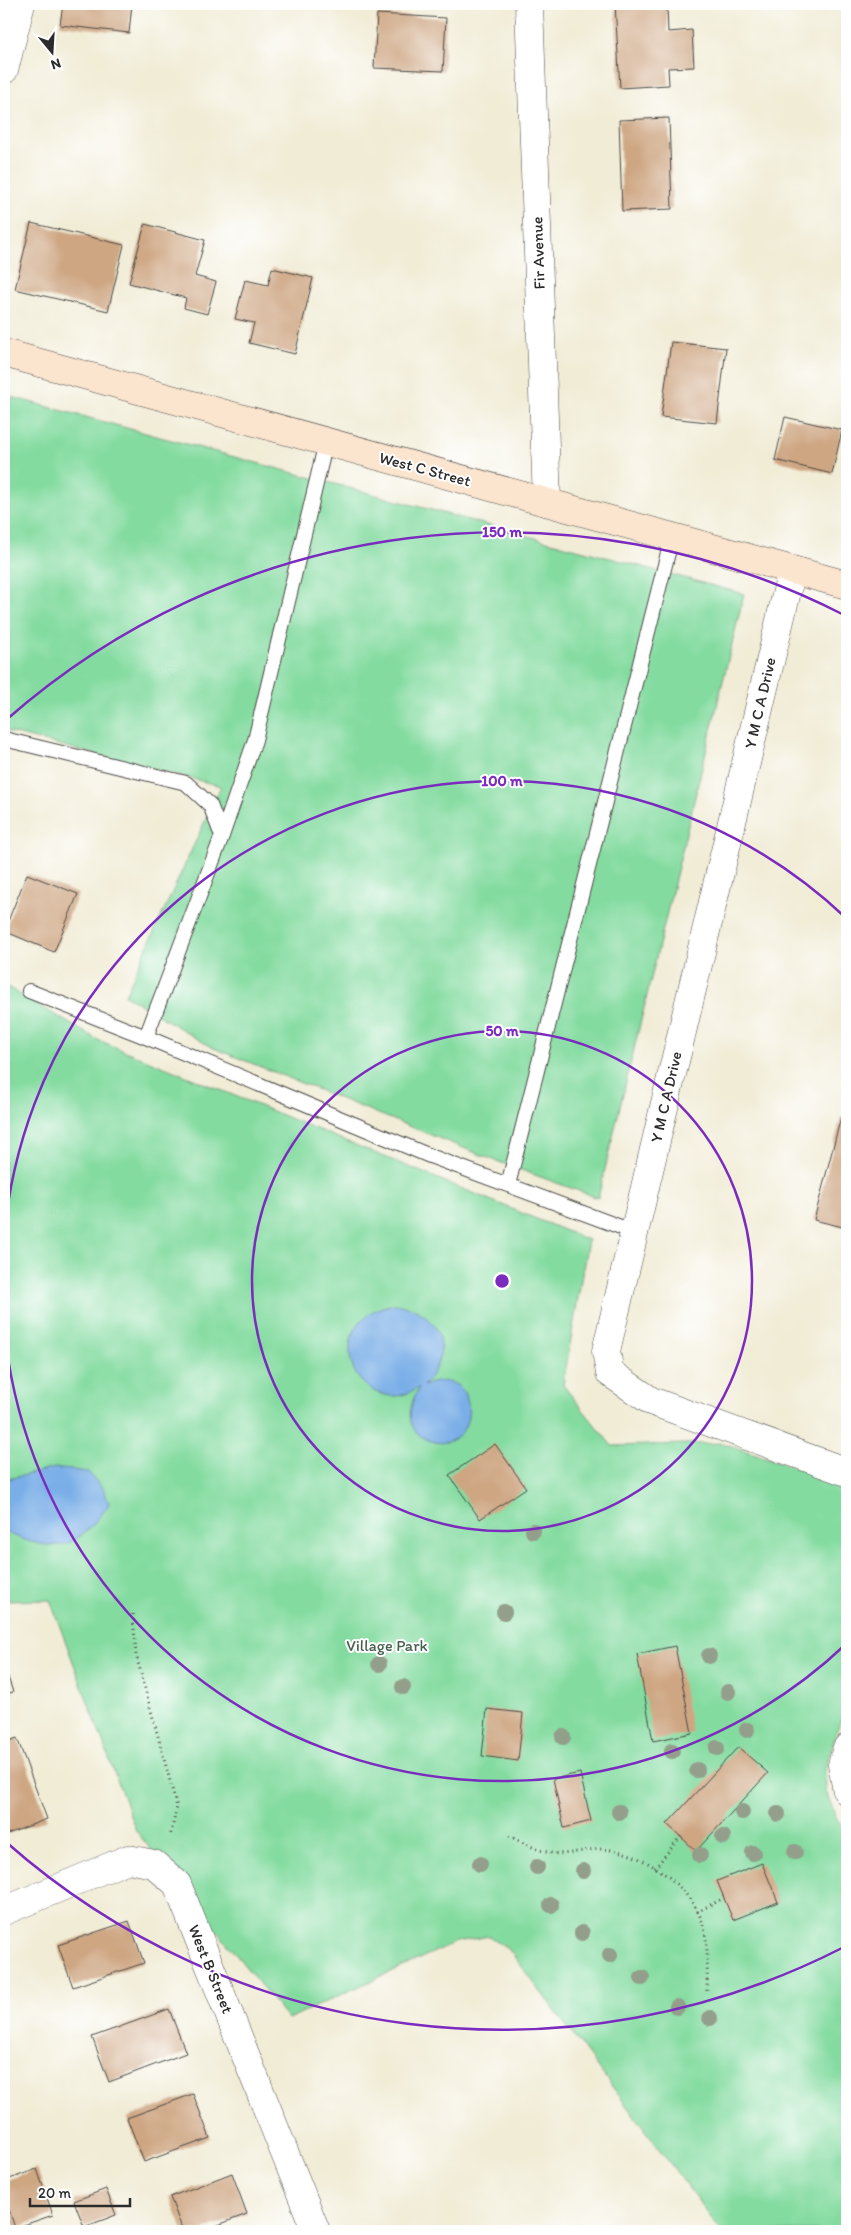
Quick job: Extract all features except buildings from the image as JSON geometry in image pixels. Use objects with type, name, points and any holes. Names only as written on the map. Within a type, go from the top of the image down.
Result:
[{"type":"main road","name":"West C Street","points":[[4,353],[847,585]]},
{"type":"street","points":[[4,70],[21,4]]},
{"type":"street","name":"Fir Avenue","points":[[530,4],[547,502]]},
{"type":"street","name":"Y M C A Drive","points":[[792,570],[606,1351],[610,1373],[651,1401],[847,1472]]},
{"type":"street","points":[[847,1748],[842,1765],[847,1792]]},
{"type":"street","points":[[4,1911],[128,1859],[154,1864]]},
{"type":"street","name":"West B Street","points":[[154,1864],[177,1884],[316,2231]]},
{"type":"lane","points":[[146,1037],[256,740],[326,442]]},
{"type":"lane","points":[[508,1185],[672,537]]},
{"type":"lane","points":[[4,740],[186,783],[210,805],[222,836]]},
{"type":"lane","points":[[29,991],[146,1037],[430,1156],[634,1232]]},
{"type":"path","points":[[133,1614],[136,1655],[177,1807],[169,1839],[154,1864]]},
{"type":"path","points":[[508,1836],[552,1853],[602,1849],[636,1856],[655,1868],[685,1893],[703,1921],[707,1954],[707,1993]]},
{"type":"path","points":[[655,1868],[681,1836]]},
{"type":"path","points":[[697,1912],[724,1898]]},
{"type":"green space","points":[[4,395],[744,594],[598,1198],[491,1159],[211,1047],[125,995],[221,786],[4,731]]},
{"type":"green space","name":"Village Park","points":[[4,985],[98,1040],[588,1240],[563,1385],[612,1446],[723,1443],[833,1480],[847,1487],[847,1699],[825,1769],[826,1791],[837,1820],[847,1832],[847,2231],[721,2231],[510,1951],[489,1936],[456,1942],[288,2019],[136,1831],[50,1600],[4,1601]]},
{"type":"water","points":[[395,1304],[411,1308],[424,1315],[433,1324],[439,1335],[441,1347],[439,1360],[433,1373],[423,1386],[443,1381],[458,1386],[466,1396],[469,1410],[466,1425],[458,1436],[445,1442],[428,1440],[420,1436],[412,1424],[410,1417],[412,1402],[419,1388],[407,1394],[397,1396],[376,1392],[362,1382],[353,1369],[350,1353],[352,1337],[360,1322],[374,1311]]},
{"type":"water","points":[[55,1468],[88,1472],[104,1490],[109,1504],[100,1516],[81,1535],[67,1544],[38,1544],[4,1532],[4,1480]]}]
